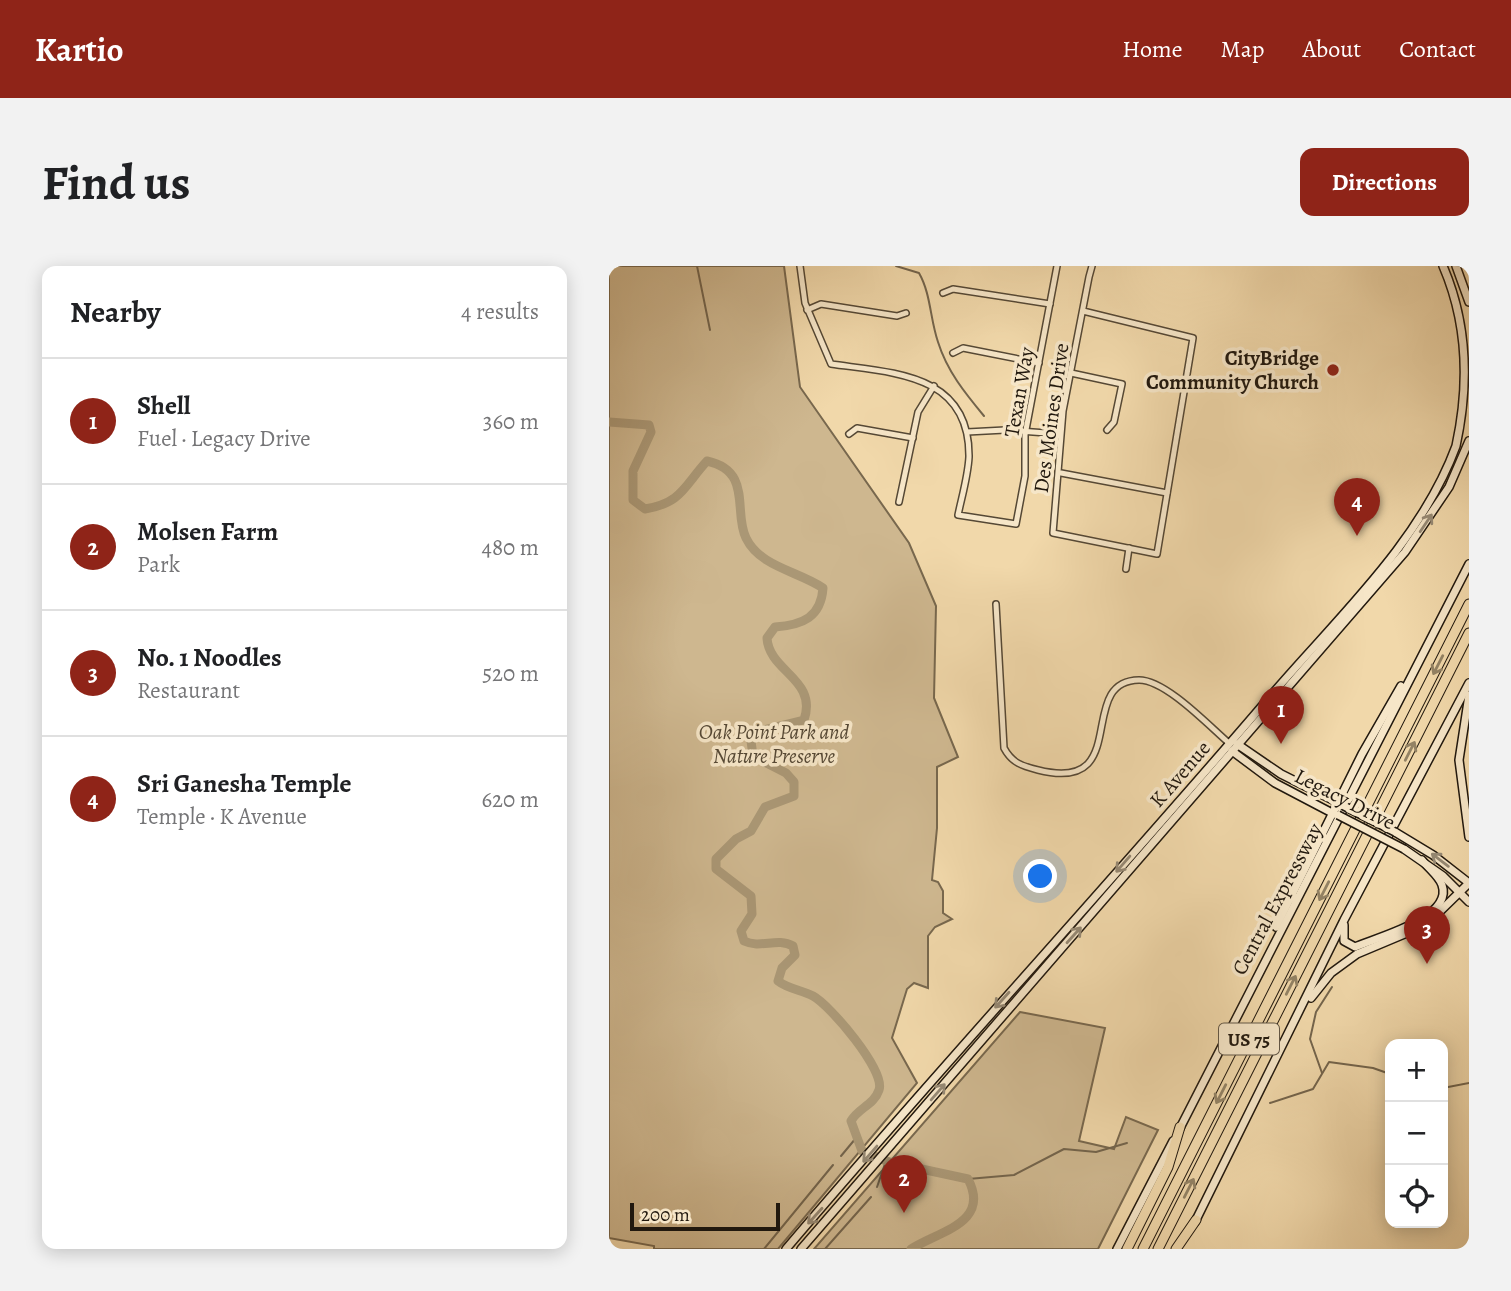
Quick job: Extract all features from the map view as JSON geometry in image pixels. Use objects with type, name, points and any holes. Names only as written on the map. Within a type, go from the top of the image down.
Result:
[{"type":"highway","name":"Central Expressway","points":[[1143,1249],[1469,604]]},
{"type":"highway","name":"US 75","points":[[1158,1249],[1469,633]]},
{"type":"highway","points":[[1127,1249],[1168,1167],[1180,1127]]},
{"type":"highway","points":[[1179,1249],[1196,1220]]},
{"type":"main road","name":"K Avenue","points":[[1329,634],[1411,530],[1443,476],[1460,435],[1467,397],[1469,363],[1465,334],[1443,266]]},
{"type":"main road","points":[[1456,266],[1469,302]]},
{"type":"main road","points":[[1451,285],[1462,280]]},
{"type":"main road","points":[[1460,435],[1469,439]]},
{"type":"main road","name":"K Avenue","points":[[801,1249],[1056,956],[1105,892],[1230,744],[1422,529],[1453,480],[1469,439]]},
{"type":"main road","name":"Central Expressway","points":[[1117,1249],[1469,564]]},
{"type":"main road","points":[[1257,973],[1284,909],[1335,814],[1381,719],[1428,643]]},
{"type":"main road","points":[[1196,1220],[1344,919],[1469,683]]},
{"type":"main road","name":"K Avenue","points":[[786,1249],[1047,949],[1105,892],[1241,744],[1283,687]]},
{"type":"main road","points":[[1469,695],[1459,760],[1469,837]]},
{"type":"main road","points":[[1232,753],[1230,744],[1241,744]]},
{"type":"main road","name":"Legacy Drive","points":[[1241,744],[1281,774],[1410,840],[1469,883]]},
{"type":"main road","name":"Legacy Drive","points":[[1232,753],[1275,783],[1422,860],[1469,902]]},
{"type":"main road","points":[[1275,783],[1281,774]]},
{"type":"main road","points":[[1344,919],[1343,938],[1352,947],[1416,925],[1439,903],[1443,891],[1442,884],[1422,860]]},
{"type":"main road","points":[[1302,1009],[1340,965],[1368,947],[1417,931],[1469,883]]},
{"type":"main road","points":[[1047,949],[1056,956]]},
{"type":"main road","points":[[983,1022],[992,1031]]},
{"type":"street","points":[[800,266],[807,310],[831,364],[916,378],[934,386],[950,400],[967,432],[1026,431],[1061,434]]},
{"type":"street","name":"Texan Way","points":[[967,432],[969,460],[958,515],[1016,524],[1025,476],[1026,431],[1058,266]]},
{"type":"street","name":"Des Moines Drive","points":[[1091,266],[1061,434],[1061,473],[1052,520],[1053,533],[1129,548]]},
{"type":"street","points":[[943,293],[953,289],[1050,304]]},
{"type":"street","points":[[807,310],[821,304],[897,316],[906,313]]},
{"type":"street","points":[[1083,312],[1193,338],[1157,554],[1129,548],[1126,569]]},
{"type":"street","points":[[953,353],[963,348],[1039,363]]},
{"type":"street","points":[[1071,373],[1122,384],[1114,422],[1107,430]]},
{"type":"street","points":[[899,502],[918,412],[934,386]]},
{"type":"street","points":[[849,434],[857,428],[913,438]]},
{"type":"street","points":[[1061,473],[1167,493]]},
{"type":"street","points":[[996,604],[1004,748],[1016,764],[1063,775],[1081,772],[1092,760],[1111,696],[1122,686],[1139,680],[1160,685],[1230,744]]},
{"type":"green space","name":"Oak Point Park and Nature Preserve","points":[[609,266],[784,266],[800,387],[909,543],[936,606],[934,698],[958,757],[937,767],[937,828],[932,880],[938,882],[943,891],[943,913],[952,919],[935,927],[928,936],[928,988],[914,983],[907,989],[892,1038],[917,1083],[778,1249],[654,1249],[654,1246],[609,1238]]},
{"type":"green space","points":[[1020,1012],[1105,1028],[1079,1141],[1114,1149],[1126,1117],[1158,1130],[1098,1249],[814,1249]]},
{"type":"waterway","points":[[697,266],[710,330]]},
{"type":"waterway","points":[[896,266],[919,273],[926,289],[933,324],[946,363],[984,416]]},
{"type":"waterway","points":[[609,422],[649,425],[651,432],[633,471],[633,500],[645,509],[657,506],[675,498],[707,461],[721,466],[731,474],[736,483],[742,528],[752,548],[770,562],[823,588],[819,606],[809,618],[775,627],[767,638],[770,650],[804,695],[807,706],[804,720],[759,731],[751,741],[753,756],[786,773],[794,782],[794,796],[765,807],[751,831],[736,839],[716,859],[716,869],[751,896],[752,914],[741,931],[744,941],[793,946],[795,955],[782,968],[778,981],[821,1002],[855,1039],[874,1069],[879,1081],[877,1095],[851,1121],[862,1151],[889,1162],[968,1179],[973,1194],[973,1206],[967,1216],[959,1224],[911,1249]]},
{"type":"waterway","points":[[1322,1073],[1310,1039],[1316,1012],[1332,987]]},
{"type":"waterway","points":[[1270,1103],[1313,1089],[1329,1062],[1385,1072]]},
{"type":"waterway","points":[[1448,1087],[1469,1083]]},
{"type":"waterway","points":[[841,1156],[856,1138]]},
{"type":"waterway","points":[[968,1179],[1014,1175],[1064,1149],[1096,1152],[1127,1143]]},
{"type":"waterway","points":[[877,1187],[886,1161]]},
{"type":"waterway","points":[[764,1249],[833,1165]]},
{"type":"waterway","points":[[825,1249],[871,1197]]},
{"type":"place","name":"CityBridge Community Church","points":[[1333,370]]},
{"type":"place","name":"Sri Ganesha Temple","points":[[1357,536]]},
{"type":"place","name":"Shell","points":[[1281,744]]},
{"type":"place","name":"No. 1 Noodles","points":[[1427,964]]},
{"type":"place","name":"Molsen Farm","points":[[904,1213]]}]
